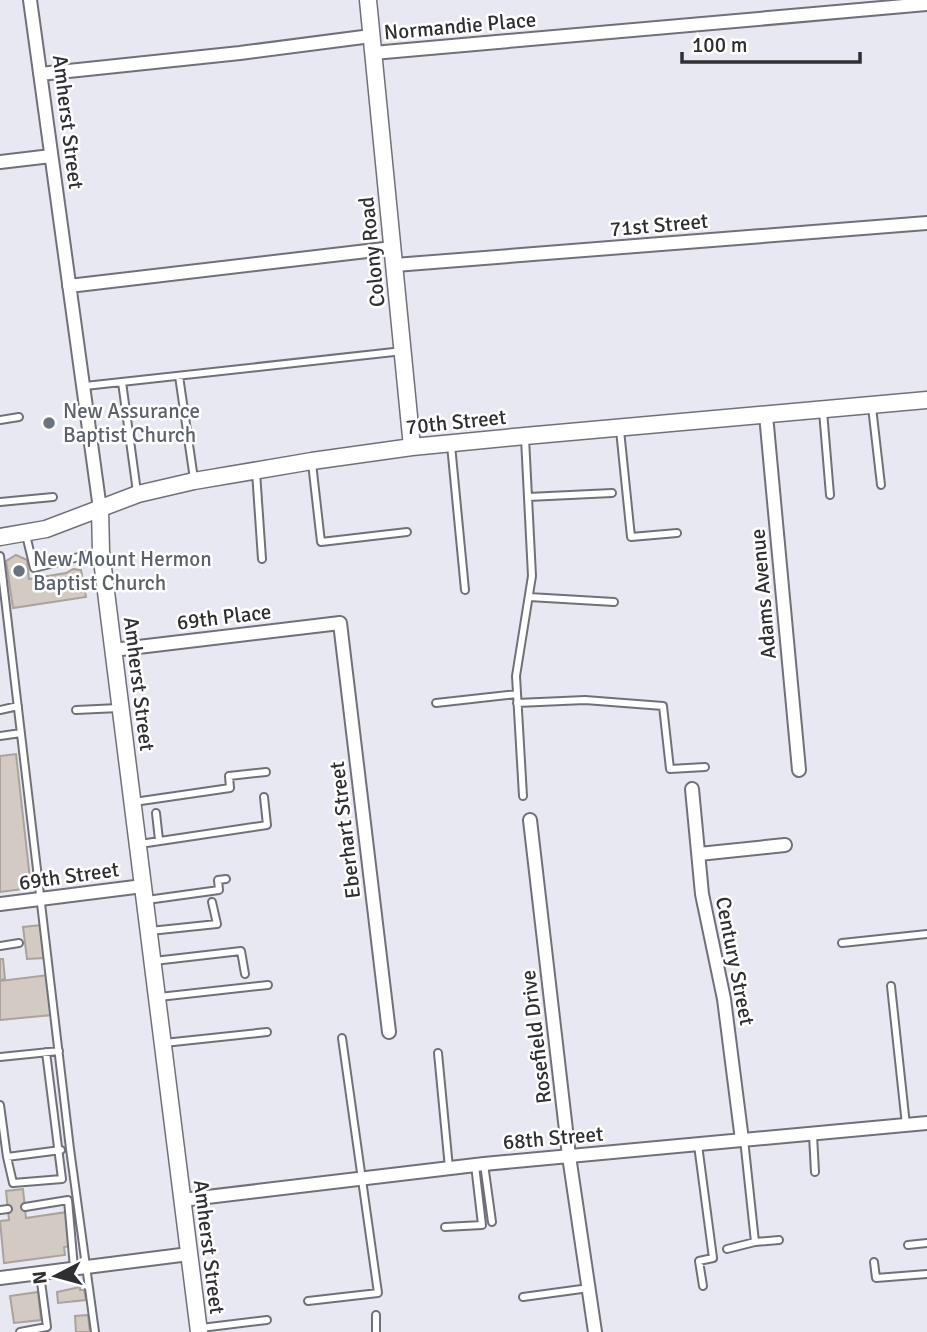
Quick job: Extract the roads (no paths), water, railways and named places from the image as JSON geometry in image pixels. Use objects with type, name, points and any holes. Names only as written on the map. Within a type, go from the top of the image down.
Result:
[{"type":"street","name":"Amherst Street","points":[[30,0],[85,386],[100,509],[101,552],[199,1330]]},
{"type":"street","points":[[368,0],[371,36]]},
{"type":"street","name":"Normandie Place","points":[[373,53],[927,4]]},
{"type":"street","name":"Normandie Place","points":[[40,74],[371,36]]},
{"type":"street","name":"Colony Road","points":[[371,36],[412,447]]},
{"type":"street","points":[[0,162],[51,156]]},
{"type":"street","name":"71st Street","points":[[395,265],[927,223]]},
{"type":"street","points":[[69,286],[393,248]]},
{"type":"street","name":"70th Street","points":[[0,537],[46,529],[138,494],[194,481],[312,461],[451,443],[927,400]]},
{"type":"street","name":"Adams Avenue","points":[[766,415],[799,770]]},
{"type":"street","name":"69th Place","points":[[113,650],[340,624]]},
{"type":"street","name":"Eberhart Street","points":[[340,624],[389,1032]]},
{"type":"street","name":"Century Street","points":[[692,789],[702,894],[724,999],[743,1140]]},
{"type":"street","name":"Rosefield Drive","points":[[530,820],[569,1156],[595,1332]]},
{"type":"street","points":[[699,854],[785,845]]},
{"type":"street","name":"69th Street","points":[[0,904],[144,893]]},
{"type":"street","name":"68th Street","points":[[182,1200],[480,1164],[927,1123]]},
{"type":"street","points":[[0,1278],[190,1254]]},
{"type":"lane","points":[[85,386],[404,351]]},
{"type":"lane","points":[[178,376],[194,481]]},
{"type":"lane","points":[[122,382],[138,494]]},
{"type":"lane","points":[[872,405],[881,485]]},
{"type":"lane","points":[[823,410],[830,495]]},
{"type":"lane","points":[[0,419],[19,417]]},
{"type":"lane","points":[[620,428],[631,537],[677,533]]},
{"type":"lane","points":[[523,796],[516,676],[532,576],[525,436]]},
{"type":"lane","points":[[451,443],[465,590]]},
{"type":"lane","points":[[312,461],[321,542],[407,532]]},
{"type":"lane","points":[[256,470],[262,559]]},
{"type":"lane","points":[[528,498],[612,492]]},
{"type":"lane","points":[[0,502],[53,497]]},
{"type":"lane","points":[[26,533],[34,568],[101,552]]},
{"type":"lane","points":[[0,556],[59,1051],[81,1269]]},
{"type":"lane","points":[[529,597],[614,602]]},
{"type":"lane","points":[[436,703],[517,694]]},
{"type":"lane","points":[[517,703],[584,701],[663,706],[670,769],[705,767]]},
{"type":"lane","points":[[0,710],[18,706]]},
{"type":"lane","points":[[76,710],[121,708]]},
{"type":"lane","points":[[0,736],[21,733]]},
{"type":"lane","points":[[132,802],[230,788],[229,776],[266,772]]},
{"type":"lane","points":[[138,844],[267,825],[264,797]]},
{"type":"lane","points":[[156,813],[159,840]]},
{"type":"lane","points":[[144,893],[219,890],[218,880],[226,879]]},
{"type":"lane","points":[[149,931],[217,924],[212,902]]},
{"type":"lane","points":[[842,943],[927,934]]},
{"type":"lane","points":[[0,946],[19,943]]},
{"type":"lane","points":[[152,961],[241,951],[245,974]]},
{"type":"lane","points":[[157,997],[268,985]]},
{"type":"lane","points":[[891,986],[906,1125]]},
{"type":"lane","points":[[163,1043],[267,1032]]},
{"type":"lane","points":[[308,1301],[378,1293],[342,1038]]},
{"type":"lane","points":[[0,1057],[59,1051]]},
{"type":"lane","points":[[0,1105],[6,1157],[13,1183],[62,1179],[46,1052]]},
{"type":"lane","points":[[438,1053],[450,1168]]},
{"type":"lane","points":[[813,1133],[815,1172]]},
{"type":"lane","points":[[743,1140],[755,1242]]},
{"type":"lane","points":[[698,1145],[713,1258],[699,1261],[703,1286]]},
{"type":"lane","points":[[6,1157],[70,1149]]},
{"type":"lane","points":[[480,1164],[492,1222]]},
{"type":"lane","points":[[445,1227],[482,1225],[480,1164]]},
{"type":"lane","points":[[25,1207],[68,1200],[95,1332]]},
{"type":"lane","points":[[0,1210],[8,1209]]},
{"type":"lane","points":[[727,1249],[755,1242],[779,1240]]},
{"type":"lane","points":[[908,1245],[927,1243]]},
{"type":"lane","points":[[874,1262],[876,1278],[927,1274]]},
{"type":"lane","points":[[20,1332],[47,1327],[40,1273]]},
{"type":"lane","points":[[523,1297],[589,1288]]},
{"type":"lane","points":[[376,1315],[376,1332]]},
{"type":"lane","points":[[199,1330],[267,1320]]},
{"type":"place","name":"New Assurance Baptist Church","points":[[49,423]]},
{"type":"place","name":"New Mount Hermon Baptist Church","points":[[19,571]]}]
